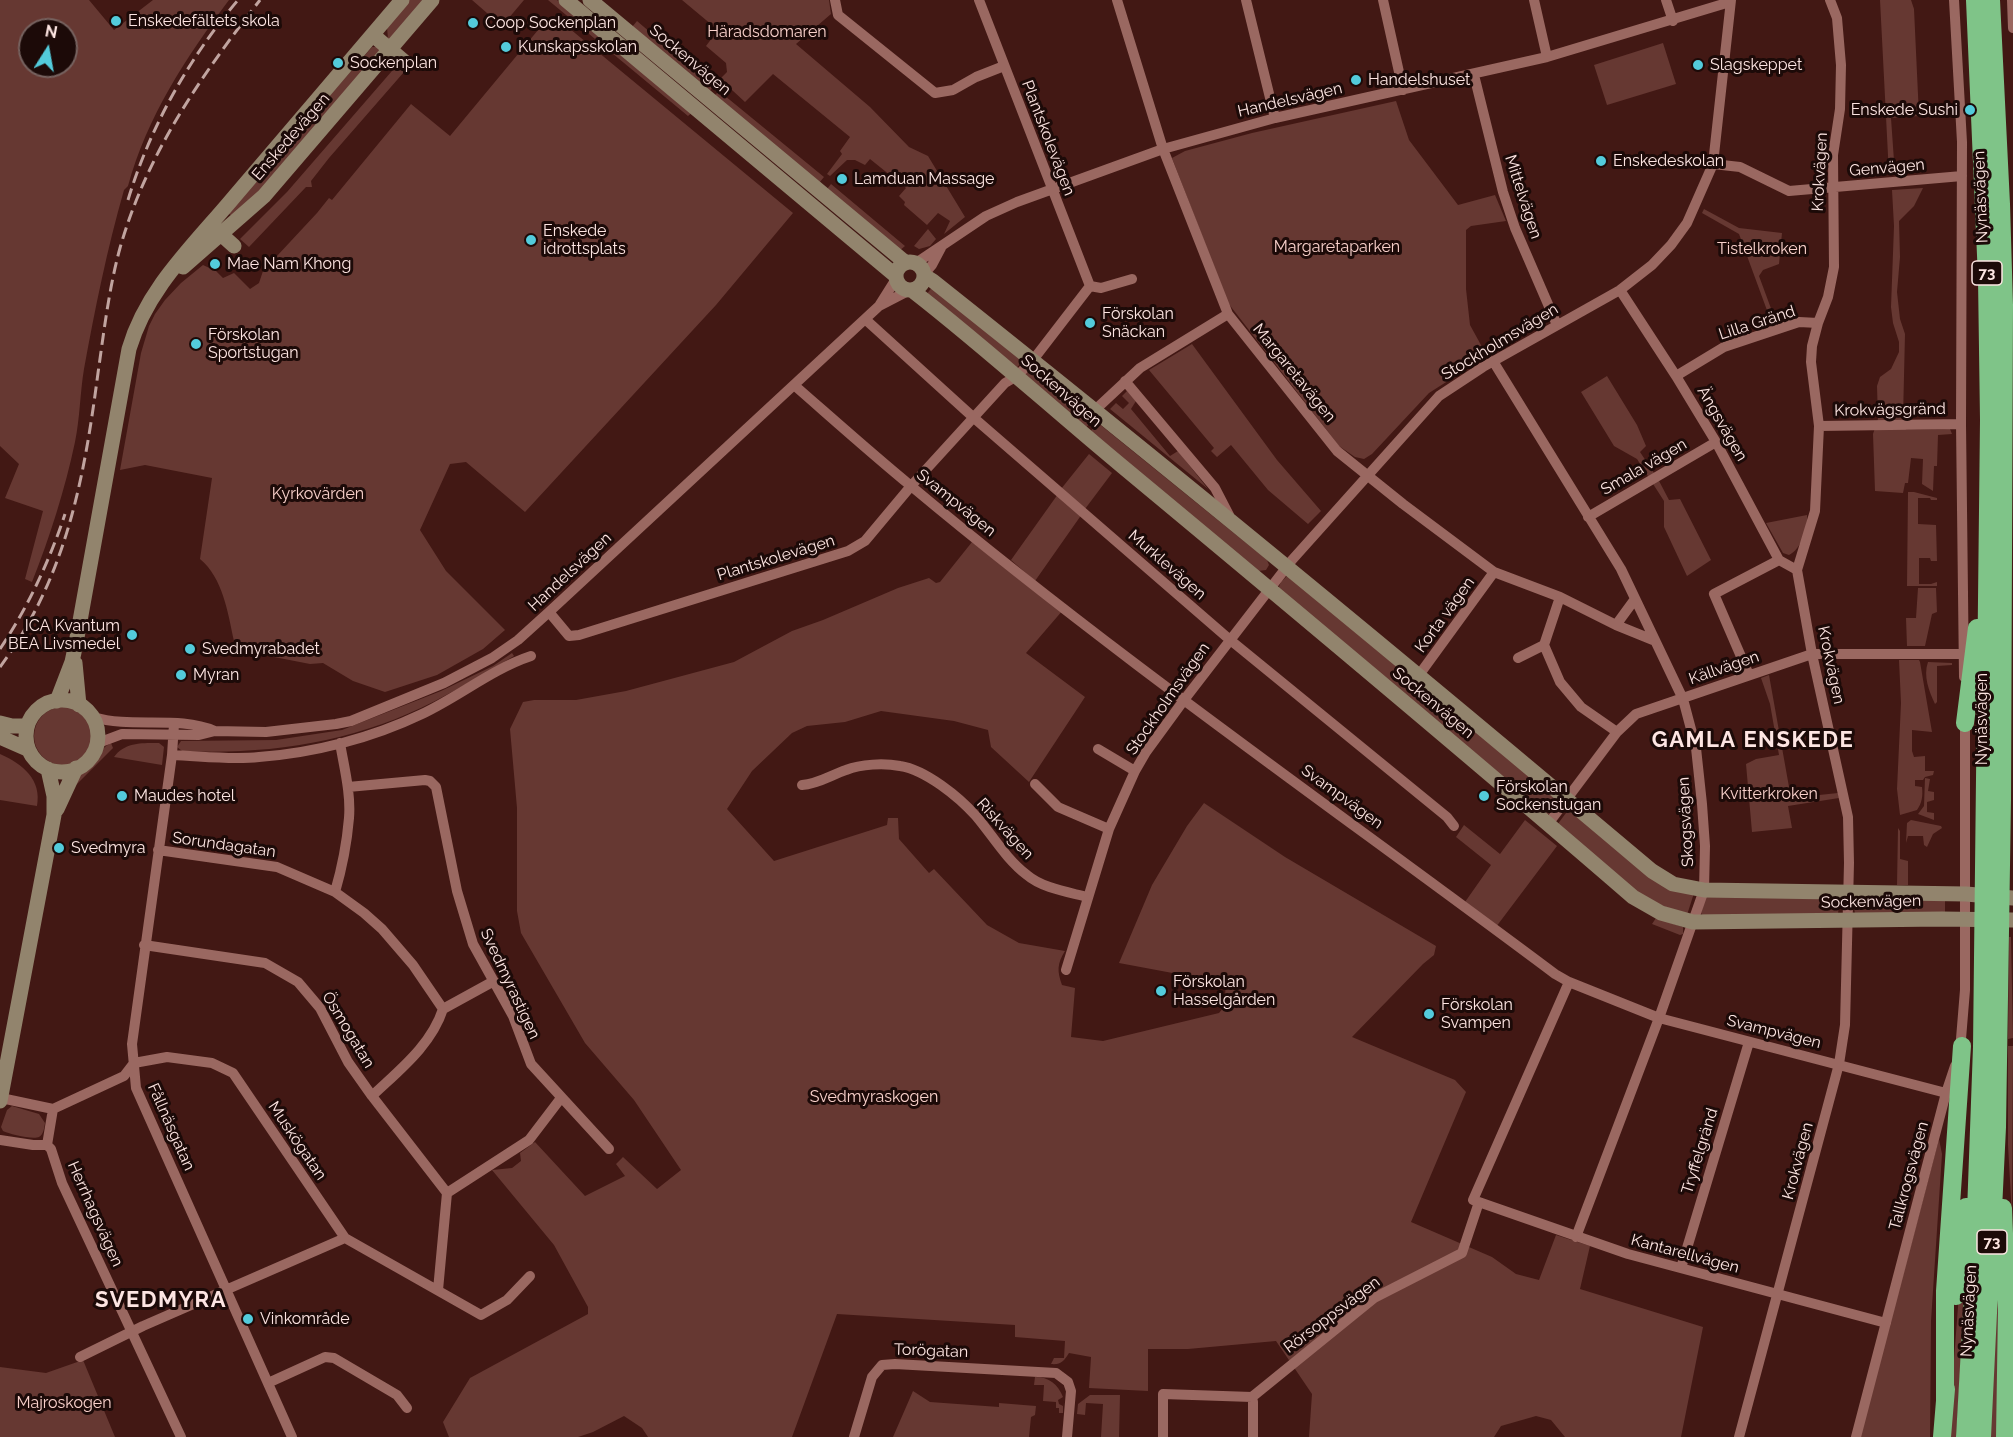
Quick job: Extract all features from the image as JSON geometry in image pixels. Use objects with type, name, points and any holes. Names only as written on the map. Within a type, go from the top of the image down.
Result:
[{"type":"highway","name":"Nynäsvägen","points":[[1975,0],[1989,349],[1988,545],[1993,800]]},
{"type":"highway","name":"Nynäsvägen","points":[[1982,1437],[1997,1127],[1990,1047],[1993,800],[2002,511],[2004,305],[1991,0]]},
{"type":"highway","points":[[2002,511],[2009,546],[2013,704]]},
{"type":"highway","points":[[1965,723],[1988,545]]},
{"type":"highway","points":[[1945,1401],[1945,1291],[1962,1046]]},
{"type":"highway","name":"Nynäsvägen","points":[[1965,1437],[1979,1134],[1990,1047]]},
{"type":"highway","points":[[1997,1127],[2007,1309],[2005,1437]]},
{"type":"highway","points":[[1942,1437],[1962,1233],[1979,1134]]},
{"type":"highway","points":[[2005,1437],[2010,1425],[2013,1386]]},
{"type":"street","name":"Enskedevägen","points":[[57,701],[72,662],[129,349],[139,320],[162,282],[180,270],[216,229],[402,0]]},
{"type":"street","name":"Enskedevägen","points":[[216,229],[264,196],[432,0]]},
{"type":"street","name":"Sockenvägen","points":[[566,0],[896,278],[898,285],[911,291],[1017,376],[1633,897],[1661,913],[1693,922],[2013,920]]},
{"type":"street","name":"Sockenvägen","points":[[590,0],[918,269],[1234,523],[1652,871],[1673,884],[1704,890],[1966,894],[2013,898]]},
{"type":"street","points":[[835,0],[838,15],[935,93],[953,90],[976,77],[1004,66]]},
{"type":"street","name":"Plantskolevägen","points":[[549,612],[569,636],[579,635],[848,551],[865,541],[911,486],[1005,383],[1017,376],[1033,360],[1090,286],[979,0]]},
{"type":"street","name":"Margaretavägen","points":[[1117,0],[1162,149],[1228,314],[1337,451],[1494,572],[1560,597],[1616,625],[1653,640]]},
{"type":"street","points":[[1246,0],[1275,118]]},
{"type":"street","points":[[1383,0],[1403,90]]},
{"type":"street","points":[[1534,0],[1547,57]]},
{"type":"street","points":[[1666,0],[1673,21]]},
{"type":"street","name":"Krokvägen","points":[[1739,1437],[1839,1064],[1845,1025],[1848,817],[1812,654],[1797,570],[1815,511],[1819,426],[1810,362],[1834,267],[1833,155],[1840,109],[1841,65],[1837,18],[1830,0]]},
{"type":"street","name":"Nynäsvägen","points":[[1954,0],[1962,176],[1961,424],[1965,920]]},
{"type":"street","points":[[2012,0],[2013,28]]},
{"type":"street","name":"Handelsvägen","points":[[918,269],[932,265],[941,248],[963,230],[986,216],[1051,189],[1162,149],[1275,118],[1547,57],[1673,21],[1731,1]]},
{"type":"street","name":"Stockholmsvägen","points":[[1066,970],[1109,829],[1146,752],[1229,639],[1287,567],[1439,396],[1493,361],[1620,290],[1652,265],[1687,223],[1713,164],[1731,1]]},
{"type":"street","points":[[373,35],[407,64]]},
{"type":"street","name":"Mittelvägen","points":[[1474,75],[1503,192],[1515,228],[1557,325]]},
{"type":"street","name":"Genvägen","points":[[1713,164],[1740,167],[1789,191],[1962,176]]},
{"type":"street","points":[[216,229],[234,246]]},
{"type":"street","points":[[896,278],[899,268],[918,269],[923,284],[911,291]]},
{"type":"street","name":"Handelsvägen","points":[[98,743],[122,734],[201,725],[215,731],[266,732],[336,724],[374,713],[444,683],[492,658],[518,640],[549,612],[879,306],[896,278]]},
{"type":"street","points":[[1090,286],[1101,288],[1132,279]]},
{"type":"street","name":"Ängsvägen","points":[[1620,290],[1676,375],[1716,442],[1779,560]]},
{"type":"street","name":"Handelsvägen","points":[[879,306],[911,291]]},
{"type":"street","points":[[1095,410],[1140,368],[1228,314]]},
{"type":"street","name":"Murklevägen","points":[[865,319],[974,418],[1229,639],[1447,817],[1454,826]]},
{"type":"street","name":"Lilla Gränd","points":[[1676,375],[1724,347],[1799,322],[1818,323]]},
{"type":"street","name":"Skogsvägen","points":[[1493,361],[1621,569],[1683,699],[1696,748],[1702,804],[1705,846],[1704,890],[1659,1018],[1576,1237]]},
{"type":"street","name":"Sockenvägen","points":[[1125,381],[1215,488],[1234,523]]},
{"type":"street","name":"Svampvägen","points":[[794,385],[911,486],[1013,568],[1184,700],[1555,974],[1569,982],[1659,1018],[1946,1093]]},
{"type":"street","name":"Krokvägsgränd","points":[[1819,426],[1961,424]]},
{"type":"street","name":"Smala vägen","points":[[1588,517],[1716,442]]},
{"type":"street","points":[[1749,675],[1714,594],[1779,560],[1797,570]]},
{"type":"street","name":"Korta vägen","points":[[1419,675],[1494,572]]},
{"type":"street","points":[[1560,597],[1544,645],[1560,682],[1581,707],[1617,732]]},
{"type":"street","points":[[1616,625],[1635,599]]},
{"type":"street","name":"Enskedevägen","points":[[76,643],[75,675],[79,705]]},
{"type":"street","points":[[1518,658],[1544,645]]},
{"type":"street","name":"Källvägen","points":[[1548,824],[1617,732],[1636,714],[1812,654],[1963,654]]},
{"type":"street","points":[[172,755],[259,757],[340,743],[384,731],[423,714],[514,661],[531,656]]},
{"type":"street","points":[[0,737],[27,749],[34,759],[48,769],[66,772],[89,759],[98,743],[99,732],[93,717],[87,710],[69,701],[57,701],[44,705],[34,714],[27,726],[27,749]]},
{"type":"street","name":"Handelsvägen","points":[[93,717],[121,723],[174,729]]},
{"type":"street","points":[[0,723],[27,726]]},
{"type":"street","name":"Fållnäsgatan","points":[[174,729],[132,1044],[136,1088],[292,1437]]},
{"type":"street","points":[[335,892],[349,817],[348,787],[340,743]]},
{"type":"street","name":"Stockholmsvägen","points":[[1098,750],[1136,771]]},
{"type":"street","name":"Riskvägen","points":[[802,785],[847,769],[864,766],[900,766],[914,770],[931,778],[975,815],[1015,865],[1029,877],[1047,886],[1087,897]]},
{"type":"street","points":[[54,815],[76,768]]},
{"type":"street","points":[[0,1140],[33,1145],[46,1144],[53,1109],[6,1100],[54,815],[54,796],[48,769]]},
{"type":"street","name":"Svedmyrastigen","points":[[348,787],[425,780],[430,781],[436,787],[457,891],[473,944],[513,1016],[531,1064],[609,1149]]},
{"type":"street","points":[[1035,784],[1058,807],[1109,829]]},
{"type":"street","name":"Sorundagatan","points":[[158,850],[277,867],[335,892],[382,929],[413,965],[443,1009]]},
{"type":"street","name":"Tallkrogsvägen","points":[[1856,1437],[1946,1093],[1962,1046],[1965,920]]},
{"type":"street","name":"Ösmogatan","points":[[144,945],[265,963],[298,982],[320,1008],[348,1062],[372,1096],[447,1193]]},
{"type":"street","points":[[372,1096],[421,1048],[440,1019],[443,1009],[494,981]]},
{"type":"street","name":"Rörsoppsvägen","points":[[1252,1397],[1374,1298],[1462,1252],[1479,1202],[1473,1200],[1569,982]]},
{"type":"street","name":"Tryffelgränd","points":[[1681,1268],[1749,1042]]},
{"type":"street","name":"Muskögatan","points":[[53,1109],[124,1076],[134,1063],[167,1057],[212,1063],[233,1073],[345,1239],[481,1315],[507,1300],[531,1276]]},
{"type":"street","points":[[438,1290],[447,1193],[529,1140],[561,1098]]},
{"type":"street","name":"Herrhagsvägen","points":[[46,1144],[51,1149],[62,1183],[181,1437]]},
{"type":"street","name":"Kantarellvägen","points":[[1479,1202],[1576,1237],[1778,1295],[1886,1323]]},
{"type":"street","points":[[80,1357],[345,1239]]},
{"type":"street","points":[[268,1383],[325,1357],[334,1358],[397,1395],[406,1408]]},
{"type":"street","name":"Torögatan","points":[[854,1437],[872,1377],[882,1365],[895,1364],[1056,1373],[1068,1382],[1071,1391],[1067,1437]]},
{"type":"street","points":[[1163,1437],[1163,1394],[1252,1397],[1254,1402],[1253,1437]]},
{"type":"green space","points":[[0,0],[89,0],[114,30],[153,0],[229,0],[198,43],[170,88],[146,136],[128,186],[124,190],[92,324],[77,433],[71,460],[45,548],[32,582],[25,579],[43,511],[5,498],[19,464],[0,446]]},
{"type":"green space","points":[[409,0],[425,0],[391,39],[388,39],[387,27]]},
{"type":"green space","points":[[472,0],[524,0],[502,26]]},
{"type":"green space","points":[[548,0],[557,0],[677,101],[695,110],[688,116]]},
{"type":"green space","name":"Häradsdomaren","points":[[682,0],[829,0],[831,14],[796,44],[870,107],[909,147],[928,156],[965,217],[944,234],[950,221],[938,213],[927,225],[904,205],[905,202],[899,196],[906,188],[870,159],[865,165],[855,160],[847,160],[830,176],[827,174],[842,154],[840,151],[850,137],[773,74],[745,102],[720,79],[727,72],[726,63],[706,46],[718,30]]},
{"type":"green space","points":[[1880,0],[1911,0],[1914,9],[1919,116],[1891,118],[1895,175],[1889,175]]},
{"type":"green space","name":"Enskede idrottsplats","points":[[558,19],[793,213],[716,305],[525,512],[466,462],[450,464],[420,530],[446,571],[505,630],[483,649],[437,675],[385,692],[353,681],[323,663],[310,664],[269,656],[234,641],[227,608],[219,586],[208,567],[200,559],[212,478],[145,465],[120,470],[141,353],[155,314],[181,283],[203,265],[216,271],[223,278],[234,273],[250,289],[259,283],[263,271],[329,198],[332,200],[411,104],[450,136],[543,24]]},
{"type":"green space","points":[[637,21],[713,86],[708,94],[632,27]]},
{"type":"green space","points":[[1663,43],[1676,84],[1607,105],[1594,65]]},
{"type":"green space","points":[[372,47],[382,50],[269,182],[233,217],[228,213]]},
{"type":"green space","points":[[398,64],[404,72],[329,158],[311,181],[312,187],[306,187],[249,247],[240,239],[287,192]]},
{"type":"green space","points":[[719,91],[824,177],[819,183],[712,98]]},
{"type":"green space","name":"Margaretaparken","points":[[1396,101],[1409,140],[1458,205],[1495,195],[1506,221],[1471,226],[1466,230],[1466,289],[1470,325],[1487,356],[1429,393],[1372,454],[1364,459],[1355,457],[1339,446],[1228,303],[1172,158],[1185,151],[1252,133]]},
{"type":"green space","points":[[831,184],[905,246],[898,252],[827,189]]},
{"type":"green space","points":[[1923,188],[1914,206],[1899,221],[1900,257],[1897,292],[1900,319],[1905,334],[1903,418],[1906,430],[1950,429],[1952,434],[1938,435],[1933,491],[1922,484],[1923,459],[1911,458],[1908,483],[1905,483],[1903,493],[1875,491],[1873,434],[1878,419],[1877,386],[1880,377],[1891,369],[1899,352],[1891,307],[1894,226],[1892,190]]},
{"type":"green space","name":"Tistelkroken","points":[[1704,209],[1739,228],[1782,233],[1779,264],[1763,270],[1759,276],[1776,322],[1772,324],[1739,234],[1702,213]]},
{"type":"green space","points":[[928,229],[936,239],[930,246],[919,249],[914,246]]},
{"type":"green space","points":[[933,286],[1023,360],[1016,369],[926,295]]},
{"type":"green space","points":[[1192,344],[1277,460],[1321,511],[1308,524],[1268,490],[1231,445],[1217,457],[1211,451],[1214,448],[1149,370]]},
{"type":"green space","points":[[1032,367],[1093,419],[1085,429],[1024,377]]},
{"type":"green space","points":[[1607,376],[1637,425],[1646,446],[1640,452],[1669,500],[1680,499],[1711,560],[1687,576],[1664,527],[1664,501],[1637,459],[1614,446],[1581,392]]},
{"type":"green space","points":[[1127,391],[1136,401],[1131,409],[1170,456],[1178,451],[1208,489],[1110,409],[1116,403],[1123,409],[1129,403],[1122,396]]},
{"type":"green space","points":[[1098,423],[1267,560],[1269,565],[1266,570],[1258,571],[1089,433]]},
{"type":"green space","points":[[1089,454],[1112,473],[1085,509],[1061,489]]},
{"type":"green space","points":[[1908,492],[1937,498],[1937,500],[1931,500],[1930,498],[1918,498],[1918,524],[1936,525],[1937,561],[1931,561],[1930,558],[1919,558],[1919,584],[1937,582],[1937,586],[1907,586]]},
{"type":"green space","points":[[1058,494],[1082,514],[1035,581],[1011,560]]},
{"type":"green space","points":[[1807,515],[1805,532],[1797,548],[1789,555],[1783,553],[1766,523]]},
{"type":"green space","name":"Svedmyraskogen","points":[[972,542],[1063,610],[1026,653],[1085,697],[1029,782],[991,747],[988,730],[954,721],[881,711],[845,722],[807,726],[792,733],[752,771],[727,809],[774,861],[887,825],[888,818],[898,818],[899,839],[929,873],[934,869],[987,925],[1019,943],[1065,951],[1060,960],[1059,972],[1062,985],[1075,988],[1071,1037],[1103,1041],[1219,1013],[1224,1007],[1226,983],[1119,963],[1152,885],[1187,826],[1204,803],[1285,857],[1436,946],[1434,955],[1352,1037],[1455,1080],[1466,1092],[1411,1222],[1492,1257],[1516,1274],[1539,1280],[1556,1235],[1590,1246],[1580,1289],[1703,1327],[1681,1437],[1565,1437],[1551,1420],[1536,1416],[1501,1426],[1494,1437],[1309,1437],[1312,1394],[1276,1341],[1188,1349],[1148,1349],[1148,1391],[1089,1388],[1091,1357],[1069,1353],[1062,1362],[1051,1364],[1054,1358],[1064,1358],[1065,1341],[1015,1337],[1015,1325],[837,1314],[792,1437],[648,1437],[642,1428],[624,1416],[578,1437],[449,1437],[443,1422],[470,1378],[588,1314],[588,1307],[554,1245],[492,1170],[512,1168],[521,1161],[520,1153],[535,1142],[585,1196],[625,1176],[616,1164],[623,1157],[657,1189],[681,1170],[634,1100],[585,1043],[521,933],[517,911],[517,808],[510,729],[523,702],[576,700],[626,691],[734,662],[792,631],[898,588],[929,578],[936,583],[940,582]]},
{"type":"green space","points":[[1289,574],[1560,800],[1546,817],[1278,589]]},
{"type":"green space","points":[[1918,588],[1936,588],[1937,612],[1932,614],[1925,646],[1907,646],[1906,618],[1916,618]]},
{"type":"green space","points":[[512,653],[514,656],[435,701],[375,727],[343,736],[312,743],[248,751],[182,751],[177,747],[181,741],[276,740],[342,730],[441,691],[493,666]]},
{"type":"green space","points":[[1899,660],[1919,660],[1920,662],[1932,732],[1912,730],[1912,751],[1914,757],[1925,756],[1925,771],[1934,771],[1933,775],[1923,780],[1915,780],[1915,786],[1922,787],[1921,802],[1917,810],[1900,815],[1897,789],[1901,703]]},
{"type":"green space","points":[[1928,662],[1952,663],[1952,665],[1937,666],[1937,702],[1935,704],[1926,678]]},
{"type":"green space","name":"Kvitterkroken","points":[[1769,675],[1791,798],[1838,793],[1839,798],[1788,806],[1792,828],[1752,832],[1746,764],[1756,759],[1779,755],[1770,704],[1761,678]]},
{"type":"green space","points":[[57,707],[69,707],[84,715],[92,730],[92,742],[84,757],[69,765],[57,765],[42,757],[34,742],[34,730],[42,715]]},
{"type":"green space","points":[[111,743],[113,748],[76,785],[77,774]]},
{"type":"green space","points":[[140,743],[159,743],[164,747],[162,765],[114,757],[123,748],[129,746]]},
{"type":"green space","points":[[0,754],[23,768],[34,781],[37,788],[37,806],[0,800]]},
{"type":"green space","points":[[1925,778],[1930,779],[1928,791],[1934,792],[1934,800],[1927,802],[1927,812],[1934,813],[1934,820],[1918,814],[1924,806]]},
{"type":"green space","points":[[1569,809],[1694,893],[1687,915],[1642,898],[1557,825]]},
{"type":"green space","points":[[1525,820],[1557,846],[1496,927],[1465,902],[1491,865],[1456,837],[1464,825],[1500,854]]},
{"type":"green space","points":[[1911,820],[1942,828],[1933,834],[1927,847],[1924,845],[1923,836],[1908,836],[1906,843],[1907,823]]},
{"type":"green space","points":[[1898,828],[1900,831],[1900,859],[1908,861],[1908,885],[1897,885]]},
{"type":"green space","points":[[1706,894],[1839,899],[1838,916],[1703,916],[1701,913]]},
{"type":"green space","points":[[1857,898],[1945,899],[1945,913],[1855,913],[1853,904]]},
{"type":"green space","points":[[1656,918],[1683,927],[1683,934],[1680,935],[1652,924]]},
{"type":"green space","points":[[2009,937],[2011,937],[2013,1038],[2008,1039]]},
{"type":"green space","points":[[2008,1046],[2013,1046],[2012,1217],[2008,1145]]},
{"type":"green space","points":[[12,1106],[39,1114],[45,1123],[41,1136],[27,1137],[3,1131],[1,1127],[7,1110]]},
{"type":"green space","points":[[1939,1139],[1942,1154],[1931,1321],[1930,1437],[1860,1437]]},
{"type":"green space","points":[[1960,1281],[1966,1282],[1956,1437],[1948,1437]]},
{"type":"green space","points":[[1998,1283],[2001,1283],[1997,1437],[1990,1437]]},
{"type":"green space","name":"Majroskogen","points":[[83,1360],[115,1437],[0,1437],[0,1367],[46,1373]]},
{"type":"green space","points":[[1035,1377],[1049,1380],[1058,1388],[1063,1397],[1058,1400],[1063,1406],[1063,1413],[1059,1413],[1056,1402],[1043,1401],[1044,1385],[1034,1385]]},
{"type":"green space","points":[[913,1391],[930,1402],[999,1407],[999,1403],[1036,1406],[1035,1415],[1031,1417],[1029,1437],[893,1437]]},
{"type":"green space","points":[[1090,1395],[1120,1395],[1119,1437],[1101,1437],[1103,1404],[1086,1403],[1085,1415],[1077,1414],[1078,1404]]},
{"type":"railway","points":[[128,200],[148,146],[173,94],[203,45],[238,0]]},
{"type":"railway","points":[[0,667],[23,633],[41,599],[68,527],[86,452],[113,278],[131,213],[145,180],[178,117],[217,57],[260,0]]},
{"type":"railway","points":[[0,649],[37,584],[65,514]]},
{"type":"place","name":"Enskedefältets skola","points":[[116,21]]},
{"type":"place","name":"Coop Sockenplan","points":[[473,23]]},
{"type":"place","name":"Kunskapsskolan","points":[[506,47]]},
{"type":"place","name":"Sockenplan","points":[[338,63]]},
{"type":"place","name":"Slagskeppet","points":[[1698,65]]},
{"type":"place","name":"Handelshuset","points":[[1356,80]]},
{"type":"place","name":"Enskede Sushi","points":[[1970,110]]},
{"type":"place","name":"Enskedeskolan","points":[[1601,161]]},
{"type":"place","name":"Lamduan Massage","points":[[842,179]]},
{"type":"place","name":"Enskede idrottsplats","points":[[531,240]]},
{"type":"place","name":"Mae Nam Khong","points":[[215,264]]},
{"type":"place","name":"Förskolan Snäckan","points":[[1090,323]]},
{"type":"place","name":"Förskolan Sportstugan","points":[[196,344]]},
{"type":"place","name":"ICA Kvantum BEA Livsmedel","points":[[132,635]]},
{"type":"place","name":"Svedmyrabadet","points":[[190,649]]},
{"type":"place","name":"Myran","points":[[181,675]]},
{"type":"place","name":"Maudes hotel","points":[[122,796]]},
{"type":"place","name":"Förskolan Sockenstugan","points":[[1484,796]]},
{"type":"place","name":"Svedmyra","points":[[59,848]]},
{"type":"place","name":"Förskolan Hasselgården","points":[[1161,991]]},
{"type":"place","name":"Förskolan Svampen","points":[[1429,1014]]},
{"type":"place","name":"Vinkområde","points":[[248,1319]]},
{"type":"district","name":"GAMLA ENSKEDE","points":[[1753,740]]},
{"type":"district","name":"SVEDMYRA","points":[[161,1300]]},
{"type":"park label","name":"Kyrkovärden","points":[[318,494]]}]
